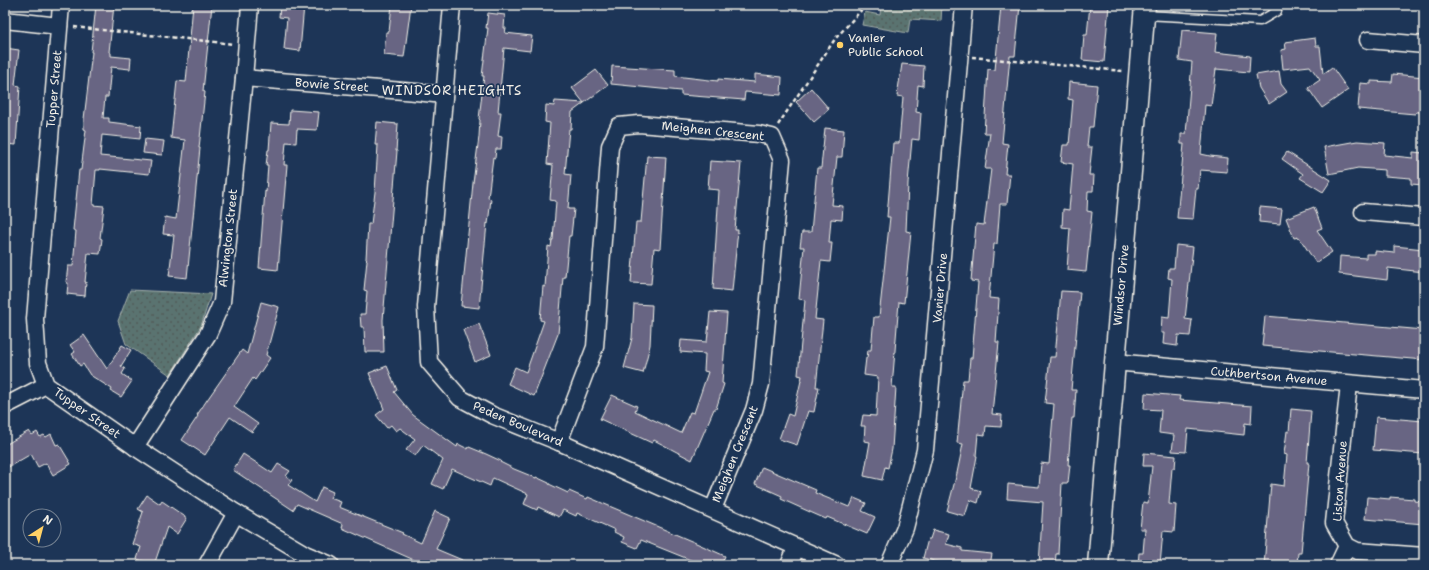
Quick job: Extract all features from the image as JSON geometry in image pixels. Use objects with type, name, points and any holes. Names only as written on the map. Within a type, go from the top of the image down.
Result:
[{"type":"street","name":"Tupper Street","points":[[61,5],[35,319],[38,363],[46,385],[135,447],[236,513],[305,554],[331,565]]},
{"type":"street","name":"Alwington Street","points":[[135,447],[208,334],[222,302],[250,5]]},
{"type":"street","name":"Peden Boulevard","points":[[452,5],[443,95],[426,307],[429,362],[460,398],[492,415],[559,442],[837,565]]},
{"type":"street","name":"Vanier Drive","points":[[889,565],[905,528],[925,450],[964,5]]},
{"type":"street","name":"Windsor Drive","points":[[1098,565],[1145,10]]},
{"type":"street","points":[[5,20],[59,26]]},
{"type":"street","points":[[1368,40],[1424,45]]},
{"type":"street","name":"Bowie Street","points":[[244,78],[443,95]]},
{"type":"street","name":"Meighen Crescent","points":[[559,442],[595,347],[610,146],[619,126],[639,124],[759,134],[772,137],[782,160],[761,384],[754,410],[713,509]]},
{"type":"street","points":[[1363,212],[1424,217]]},
{"type":"street","name":"Cuthbertson Avenue","points":[[1114,362],[1424,390]]},
{"type":"street","name":"Liston Avenue","points":[[1347,546],[1334,524],[1349,384]]},
{"type":"street","points":[[5,406],[46,385]]},
{"type":"street","points":[[207,565],[236,513]]},
{"type":"street","points":[[1338,565],[1347,546],[1357,551],[1424,556]]},
{"type":"street","points":[[789,565],[796,548]]},
{"type":"lane","points":[[1145,10],[1260,21],[1277,11]]},
{"type":"path","points":[[772,137],[782,119],[835,39],[866,5]]},
{"type":"path","points":[[59,26],[246,45]]},
{"type":"path","points":[[960,56],[1139,72]]},
{"type":"green space","points":[[882,5],[942,5],[941,21],[910,19],[908,33],[862,25],[865,12],[880,15]]},
{"type":"green space","points":[[130,290],[211,294],[201,326],[170,375],[126,344],[118,321]]},
{"type":"building","points":[[96,5],[114,5],[109,52],[111,53],[111,56],[131,58],[130,69],[111,67],[108,97],[105,97],[103,118],[109,118],[109,122],[141,126],[140,139],[102,135],[100,156],[151,161],[149,174],[100,169],[96,170],[93,205],[104,206],[100,238],[102,239],[100,254],[88,253],[85,296],[67,294],[68,283],[66,282],[68,266],[73,266],[76,231],[73,230],[79,170],[81,170],[86,130],[84,129],[84,119]]},
{"type":"building","points":[[193,5],[212,5],[187,278],[169,276],[174,235],[163,234],[165,217],[176,219],[185,140],[171,138],[177,81],[186,82]]},
{"type":"building","points":[[280,5],[304,5],[300,51],[284,49],[287,18],[279,17]]},
{"type":"building","points":[[392,5],[411,5],[404,57],[384,55],[386,32],[389,32]]},
{"type":"building","points":[[1001,5],[1020,5],[1015,56],[1010,56],[1002,143],[1008,144],[1005,174],[1010,174],[1007,204],[1000,204],[997,244],[994,244],[989,298],[999,299],[996,342],[999,342],[992,414],[1002,415],[1001,427],[986,426],[985,435],[978,434],[977,456],[971,488],[981,491],[978,503],[970,500],[965,516],[947,511],[963,444],[957,443],[963,380],[968,380],[970,358],[972,358],[978,282],[971,281],[976,224],[984,225],[991,169],[985,169],[990,133],[984,133],[988,69],[995,70]]},
{"type":"building","points":[[1090,5],[1109,5],[1104,62],[1082,60],[1084,35],[1087,35]]},
{"type":"building","points":[[488,13],[505,15],[505,33],[532,36],[530,51],[504,48],[498,112],[501,112],[498,136],[502,137],[501,149],[496,149],[495,158],[493,157],[488,198],[491,199],[488,224],[487,223],[479,308],[461,306],[479,137],[479,119],[484,76],[482,76],[488,28],[486,28]]},
{"type":"building","points":[[1182,30],[1217,33],[1215,52],[1250,56],[1249,72],[1216,69],[1211,106],[1205,105],[1201,154],[1228,158],[1227,172],[1200,170],[1198,189],[1196,189],[1193,219],[1177,218],[1184,144],[1181,144],[1181,134],[1186,134],[1192,62],[1179,60]]},
{"type":"building","points":[[1315,38],[1316,46],[1320,46],[1323,74],[1332,67],[1348,90],[1322,108],[1308,88],[1320,80],[1310,66],[1283,69],[1281,50],[1286,49],[1285,42]]},
{"type":"building","points":[[5,48],[19,50],[15,85],[20,86],[16,145],[5,144]]},
{"type":"building","points":[[902,64],[924,66],[923,86],[918,85],[916,112],[921,113],[919,140],[912,139],[908,183],[906,231],[911,232],[904,303],[899,302],[892,387],[896,387],[892,449],[888,468],[885,467],[882,480],[864,476],[870,442],[864,441],[865,426],[861,426],[863,415],[876,416],[878,377],[864,375],[868,350],[871,350],[874,317],[879,317],[890,217],[887,217],[893,143],[899,143],[903,97],[897,96]]},
{"type":"building","points":[[612,66],[675,70],[675,76],[718,81],[718,79],[755,82],[755,74],[782,77],[781,95],[745,92],[744,100],[681,95],[681,91],[611,84]]},
{"type":"building","points":[[596,70],[608,85],[584,103],[572,88]]},
{"type":"building","points":[[1279,71],[1281,84],[1287,92],[1269,104],[1259,88],[1256,75]]},
{"type":"building","points":[[1393,74],[1424,77],[1424,112],[1416,112],[1415,114],[1358,109],[1360,83],[1371,84],[1371,81],[1392,82]]},
{"type":"building","points":[[1069,82],[1097,85],[1093,127],[1089,127],[1087,147],[1092,147],[1089,175],[1094,175],[1093,191],[1088,191],[1087,211],[1092,212],[1086,272],[1067,270],[1070,228],[1062,227],[1063,209],[1069,210],[1073,164],[1061,162],[1063,145],[1069,145],[1073,100],[1068,99]]},
{"type":"building","points":[[811,88],[829,109],[814,122],[796,102]]},
{"type":"building","points":[[555,101],[584,103],[572,112],[571,129],[569,129],[565,174],[571,175],[568,209],[574,209],[571,236],[569,236],[565,277],[563,277],[558,334],[534,396],[508,384],[515,367],[526,372],[544,321],[540,320],[543,286],[545,287],[548,246],[551,247],[553,240],[556,201],[550,200],[553,165],[547,164],[550,123],[545,122],[546,105],[554,106]]},
{"type":"building","points":[[290,110],[319,112],[317,130],[297,129],[296,143],[286,142],[284,165],[287,165],[278,270],[259,268],[268,165],[266,165],[269,150],[271,123],[289,124]]},
{"type":"building","points":[[377,122],[398,124],[397,151],[383,320],[384,352],[365,352],[364,327],[361,327],[360,314],[365,314],[367,291],[364,290],[368,224],[371,224],[375,192],[378,145],[375,145]]},
{"type":"building","points":[[825,128],[844,130],[842,157],[837,157],[832,205],[843,206],[842,220],[831,219],[829,243],[832,243],[830,262],[821,261],[815,319],[823,320],[816,387],[819,387],[814,412],[808,411],[797,445],[779,439],[788,414],[793,416],[802,376],[798,375],[805,300],[799,299],[804,247],[800,247],[802,232],[811,232],[817,168],[821,168]]},
{"type":"building","points":[[145,139],[164,141],[162,155],[143,153]]},
{"type":"building","points":[[1357,141],[1385,143],[1384,155],[1413,158],[1413,152],[1424,153],[1423,185],[1411,184],[1411,178],[1385,176],[1385,170],[1358,168],[1329,174],[1324,147]]},
{"type":"building","points":[[1287,152],[1331,180],[1323,192],[1300,178],[1303,174],[1282,159]]},
{"type":"building","points":[[647,156],[666,157],[660,249],[654,248],[651,284],[631,283],[636,222],[641,222]]},
{"type":"building","points":[[710,161],[741,163],[735,230],[738,230],[732,291],[713,289],[719,190],[708,189]]},
{"type":"building","points":[[1260,207],[1282,209],[1280,224],[1259,222]]},
{"type":"building","points":[[1314,207],[1322,228],[1317,230],[1332,252],[1316,263],[1299,237],[1294,238],[1286,218]]},
{"type":"building","points":[[1176,245],[1193,247],[1185,319],[1192,320],[1190,336],[1178,335],[1177,346],[1163,344],[1164,333],[1161,333],[1162,317],[1169,318],[1172,279],[1168,278],[1169,268],[1174,268]]},
{"type":"building","points":[[1394,246],[1424,249],[1424,272],[1388,268],[1387,280],[1339,274],[1340,256],[1366,258],[1366,254],[1375,254],[1375,251],[1394,253]]},
{"type":"building","points":[[1061,291],[1080,292],[1071,390],[1076,390],[1074,418],[1072,418],[1068,483],[1062,483],[1058,554],[1056,554],[1055,565],[1039,565],[1043,502],[1007,499],[1008,484],[1039,487],[1041,463],[1049,464],[1054,404],[1045,403],[1050,357],[1055,357]]},
{"type":"building","points":[[261,302],[279,307],[266,355],[270,358],[255,380],[253,378],[234,407],[258,424],[252,432],[230,417],[205,455],[182,440],[207,400],[242,350],[247,354]]},
{"type":"building","points":[[634,304],[652,305],[650,345],[643,373],[624,368],[632,338]]},
{"type":"building","points":[[710,312],[727,313],[722,383],[724,384],[716,409],[714,409],[692,460],[654,440],[652,443],[600,419],[612,395],[637,406],[635,411],[681,433],[690,412],[694,413],[708,372],[704,371],[705,354],[680,352],[681,340],[707,342]]},
{"type":"building","points":[[1265,316],[1424,330],[1424,360],[1262,346]]},
{"type":"building","points":[[479,324],[491,355],[475,362],[463,330]]},
{"type":"building","points":[[84,335],[107,369],[122,345],[131,350],[121,366],[125,369],[122,374],[132,381],[121,397],[111,391],[112,389],[90,375],[83,364],[80,366],[72,354],[75,352],[70,345]]},
{"type":"building","points":[[387,366],[397,390],[394,392],[413,415],[457,447],[458,444],[468,449],[469,447],[568,493],[569,491],[587,499],[588,497],[696,543],[725,556],[721,565],[703,565],[641,540],[637,548],[622,542],[624,537],[614,532],[615,530],[577,513],[576,516],[563,510],[559,517],[538,507],[537,510],[524,504],[528,494],[493,478],[490,486],[452,469],[443,489],[432,484],[443,460],[423,445],[415,456],[406,450],[415,439],[400,428],[396,431],[391,425],[387,428],[376,415],[384,409],[369,373]]},
{"type":"building","points":[[1145,393],[1180,396],[1179,400],[1252,406],[1251,424],[1245,423],[1244,435],[1188,429],[1186,452],[1172,451],[1174,435],[1159,433],[1161,410],[1144,409]]},
{"type":"building","points":[[1291,409],[1311,411],[1307,463],[1309,463],[1301,553],[1298,553],[1297,565],[1264,565],[1271,484],[1284,486],[1287,455],[1284,454],[1287,431],[1289,432]]},
{"type":"building","points":[[1376,417],[1424,421],[1424,454],[1373,450]]},
{"type":"building","points":[[29,431],[32,435],[37,432],[40,437],[44,435],[46,437],[51,434],[56,445],[59,444],[71,464],[53,475],[46,463],[38,467],[31,454],[5,469],[5,445]]},
{"type":"building","points":[[1144,453],[1176,456],[1175,468],[1172,468],[1169,504],[1176,505],[1174,532],[1163,531],[1160,565],[1138,565],[1139,553],[1143,553],[1145,529],[1140,529],[1143,502],[1148,503],[1152,466],[1143,466]]},
{"type":"building","points":[[243,454],[272,473],[278,464],[290,471],[286,476],[292,480],[288,485],[315,502],[322,487],[333,492],[330,498],[341,502],[339,507],[403,533],[402,534],[421,543],[435,511],[450,518],[436,549],[474,565],[422,565],[342,528],[343,524],[297,504],[293,510],[233,470]]},
{"type":"building","points":[[762,467],[816,490],[815,493],[849,507],[854,498],[866,503],[862,511],[875,517],[867,534],[827,517],[826,519],[810,512],[781,499],[782,496],[755,484]]},
{"type":"building","points":[[147,495],[160,504],[162,501],[187,518],[177,534],[167,527],[154,565],[137,559],[141,547],[132,544],[143,512],[138,509]]},
{"type":"building","points":[[1367,497],[1414,499],[1414,501],[1424,502],[1424,524],[1365,519]]},
{"type":"building","points":[[933,530],[949,534],[946,544],[962,548],[962,551],[992,554],[990,565],[949,565],[923,558],[928,539],[930,539]]},
{"type":"place","name":"Vanier Public School","points":[[840,45]]},
{"type":"district","name":"WINDSOR HEIGHTS","points":[[452,90]]}]
